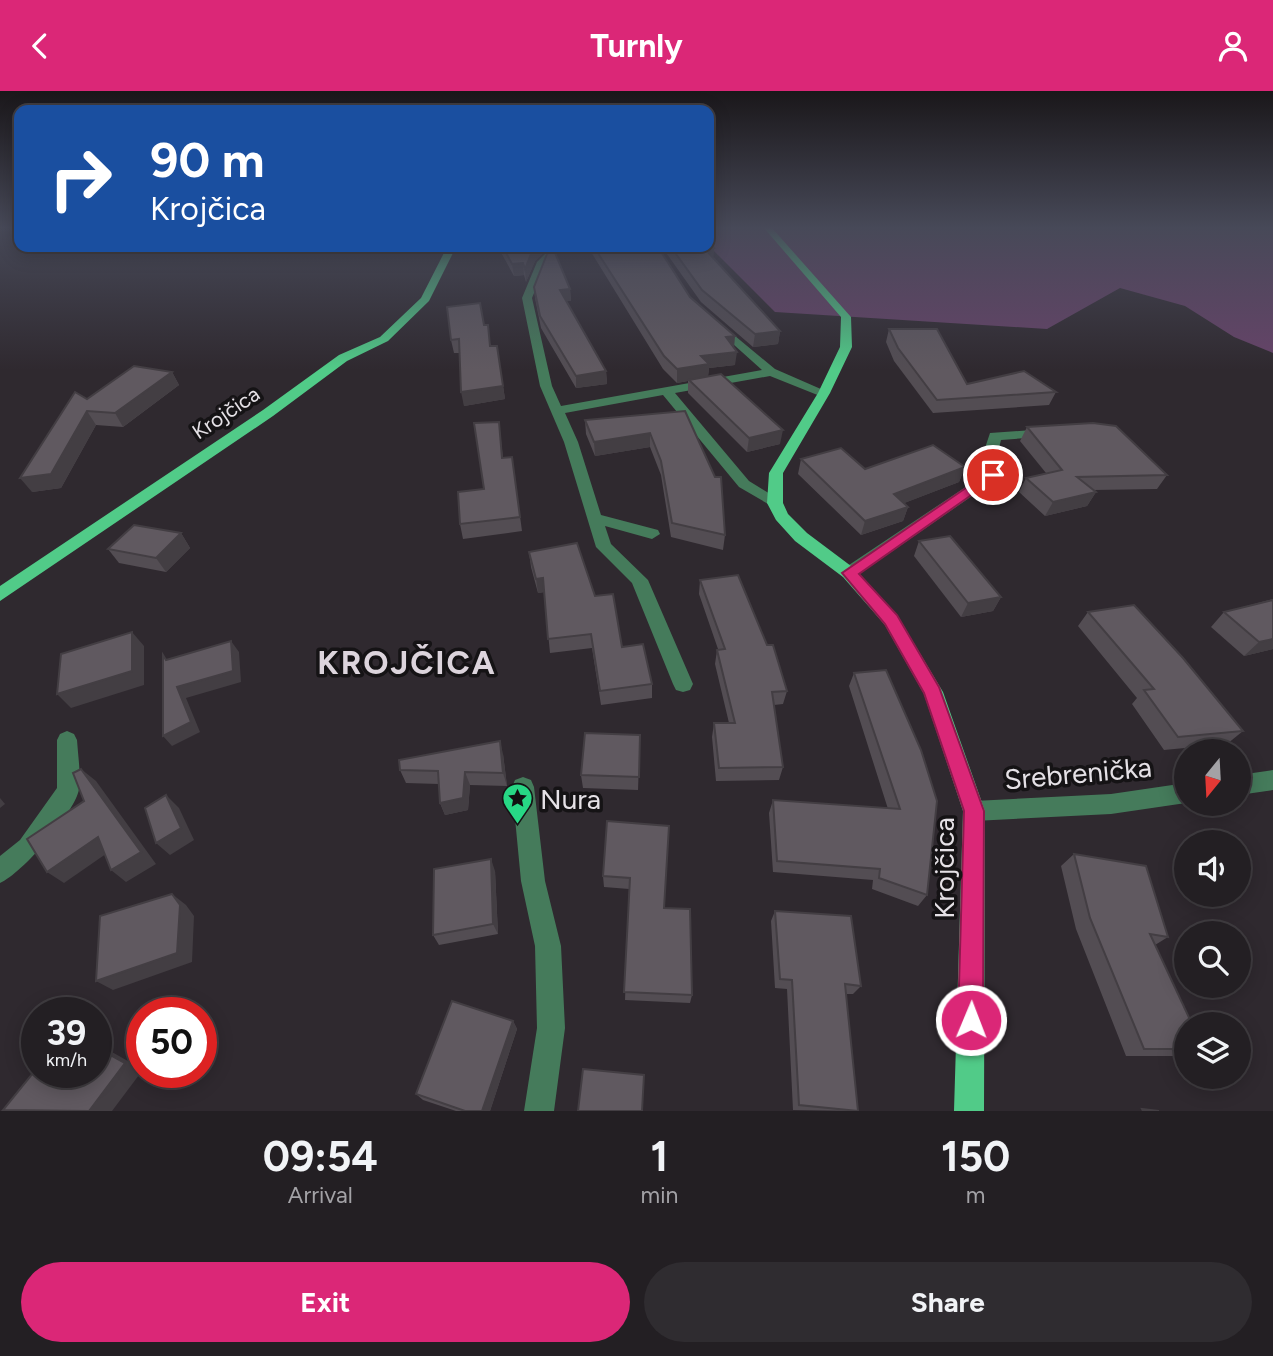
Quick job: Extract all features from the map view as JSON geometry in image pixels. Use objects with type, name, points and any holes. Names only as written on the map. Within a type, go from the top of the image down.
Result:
[{"type":"main road","name":"Krojčica","points":[[0,595],[268,413],[343,358],[384,339],[425,299],[437,276]]},
{"type":"main road","points":[[775,503],[776,473],[824,393],[846,347],[846,317],[810,276]]},
{"type":"main road","name":"Krojčica","points":[[775,503],[781,516],[801,537],[849,573],[891,620],[933,692],[974,811],[969,1111]]},
{"type":"street","points":[[536,276],[527,298],[546,386],[571,442],[604,547],[639,580],[683,684]]},
{"type":"street","points":[[704,314],[771,372],[824,393]]},
{"type":"street","points":[[555,411],[771,372]]},
{"type":"street","points":[[667,392],[744,484],[775,503]]},
{"type":"street","points":[[849,573],[981,485],[1001,465],[992,448],[995,436],[1058,433]]},
{"type":"street","points":[[594,518],[652,534]]},
{"type":"street","points":[[0,871],[28,848],[68,791],[67,740]]},
{"type":"street","points":[[1251,783],[1273,780]]},
{"type":"street","points":[[523,787],[533,881],[548,946],[551,1028],[539,1111]]},
{"type":"street","name":"Srebrenička","points":[[974,811],[1111,804],[1174,795]]},
{"type":"shaded area","points":[[739,276],[1273,276],[1273,353],[1234,337],[1185,306],[1120,288],[1047,329],[775,312]]},
{"type":"building","points":[[538,276],[564,276],[570,289],[560,290],[606,371],[576,376],[540,316],[534,287]]},
{"type":"building","points":[[612,276],[676,276],[690,297],[735,336],[726,337],[737,352],[701,356],[709,364],[677,369],[664,356]]},
{"type":"building","points":[[692,276],[729,276],[780,331],[755,334],[702,290]]},
{"type":"building","points":[[480,303],[484,325],[488,325],[490,346],[497,346],[503,386],[461,392],[459,339],[451,340],[447,307]]},
{"type":"building","points":[[889,329],[937,329],[967,384],[1024,371],[1056,392],[937,400],[898,348]]},
{"type":"building","points":[[134,366],[172,372],[115,413],[87,411],[51,474],[20,478],[75,392],[87,399]]},
{"type":"building","points":[[721,374],[783,430],[749,438],[689,380]]},
{"type":"building","points":[[685,411],[715,477],[721,477],[725,535],[672,523],[661,461],[650,433],[594,442],[585,420]]},
{"type":"building","points":[[499,422],[502,458],[512,457],[520,517],[460,524],[458,492],[484,489],[474,423]]},
{"type":"building","points":[[1093,423],[1116,426],[1167,475],[1077,477],[1096,492],[1053,502],[1026,478],[1062,470],[1027,427]]},
{"type":"building","points":[[933,445],[965,467],[894,494],[908,507],[865,521],[801,459],[841,448],[865,469]]},
{"type":"building","points":[[134,525],[181,533],[156,558],[108,549]]},
{"type":"building","points":[[950,536],[1001,597],[968,603],[919,541]]},
{"type":"building","points":[[577,543],[595,596],[613,594],[622,647],[643,644],[652,684],[600,691],[591,634],[548,639],[543,578],[536,579],[529,552]]},
{"type":"building","points":[[738,575],[767,645],[773,645],[787,691],[772,692],[783,767],[719,768],[714,723],[735,723],[717,650],[725,649],[700,580]]},
{"type":"building","points":[[1273,600],[1273,639],[1259,642],[1224,612]]},
{"type":"building","points":[[1134,605],[1183,658],[1243,731],[1178,737],[1144,690],[1154,689],[1088,612]]},
{"type":"building","points":[[132,632],[132,671],[57,694],[61,654]]},
{"type":"building","points":[[231,641],[233,671],[177,687],[191,722],[163,736],[163,655],[166,660]]},
{"type":"building","points":[[886,670],[921,750],[937,801],[927,895],[879,878],[880,869],[777,861],[773,800],[900,809],[854,673]]},
{"type":"building","points":[[585,733],[640,735],[639,777],[581,775]]},
{"type":"building","points":[[500,741],[503,773],[465,772],[463,798],[440,803],[438,771],[400,770],[399,760]]},
{"type":"building","points":[[81,769],[141,852],[111,870],[98,837],[47,872],[27,839],[84,801],[73,773]]},
{"type":"building","points":[[166,795],[181,828],[156,843],[145,808]]},
{"type":"building","points":[[607,821],[669,826],[664,908],[690,909],[692,995],[624,992],[630,878],[603,876]]},
{"type":"building","points":[[1074,854],[1146,866],[1168,937],[1150,934],[1174,985],[1174,998],[1180,998],[1186,1012],[1174,1012],[1174,1049],[1144,1049],[1090,918]]},
{"type":"building","points":[[491,859],[493,924],[433,935],[434,869]]},
{"type":"building","points":[[172,894],[180,905],[177,953],[96,981],[100,916]]},
{"type":"building","points":[[775,911],[851,916],[861,986],[845,984],[858,1111],[799,1105],[792,980],[780,979]]},
{"type":"building","points":[[452,1001],[513,1021],[482,1111],[465,1111],[416,1094]]},
{"type":"building","points":[[112,1056],[125,1063],[112,1080]]},
{"type":"building","points":[[583,1069],[644,1075],[642,1111],[578,1111]]},
{"type":"building","points":[[21,1088],[106,1088],[89,1111],[3,1110]]},
{"type":"place","name":"Nura","points":[[517,826]]},
{"type":"district","name":"KROJČICA","points":[[407,663]]},
{"type":"route","points":[[971,1020],[974,811],[933,692],[891,620],[849,573],[993,475]]}]
